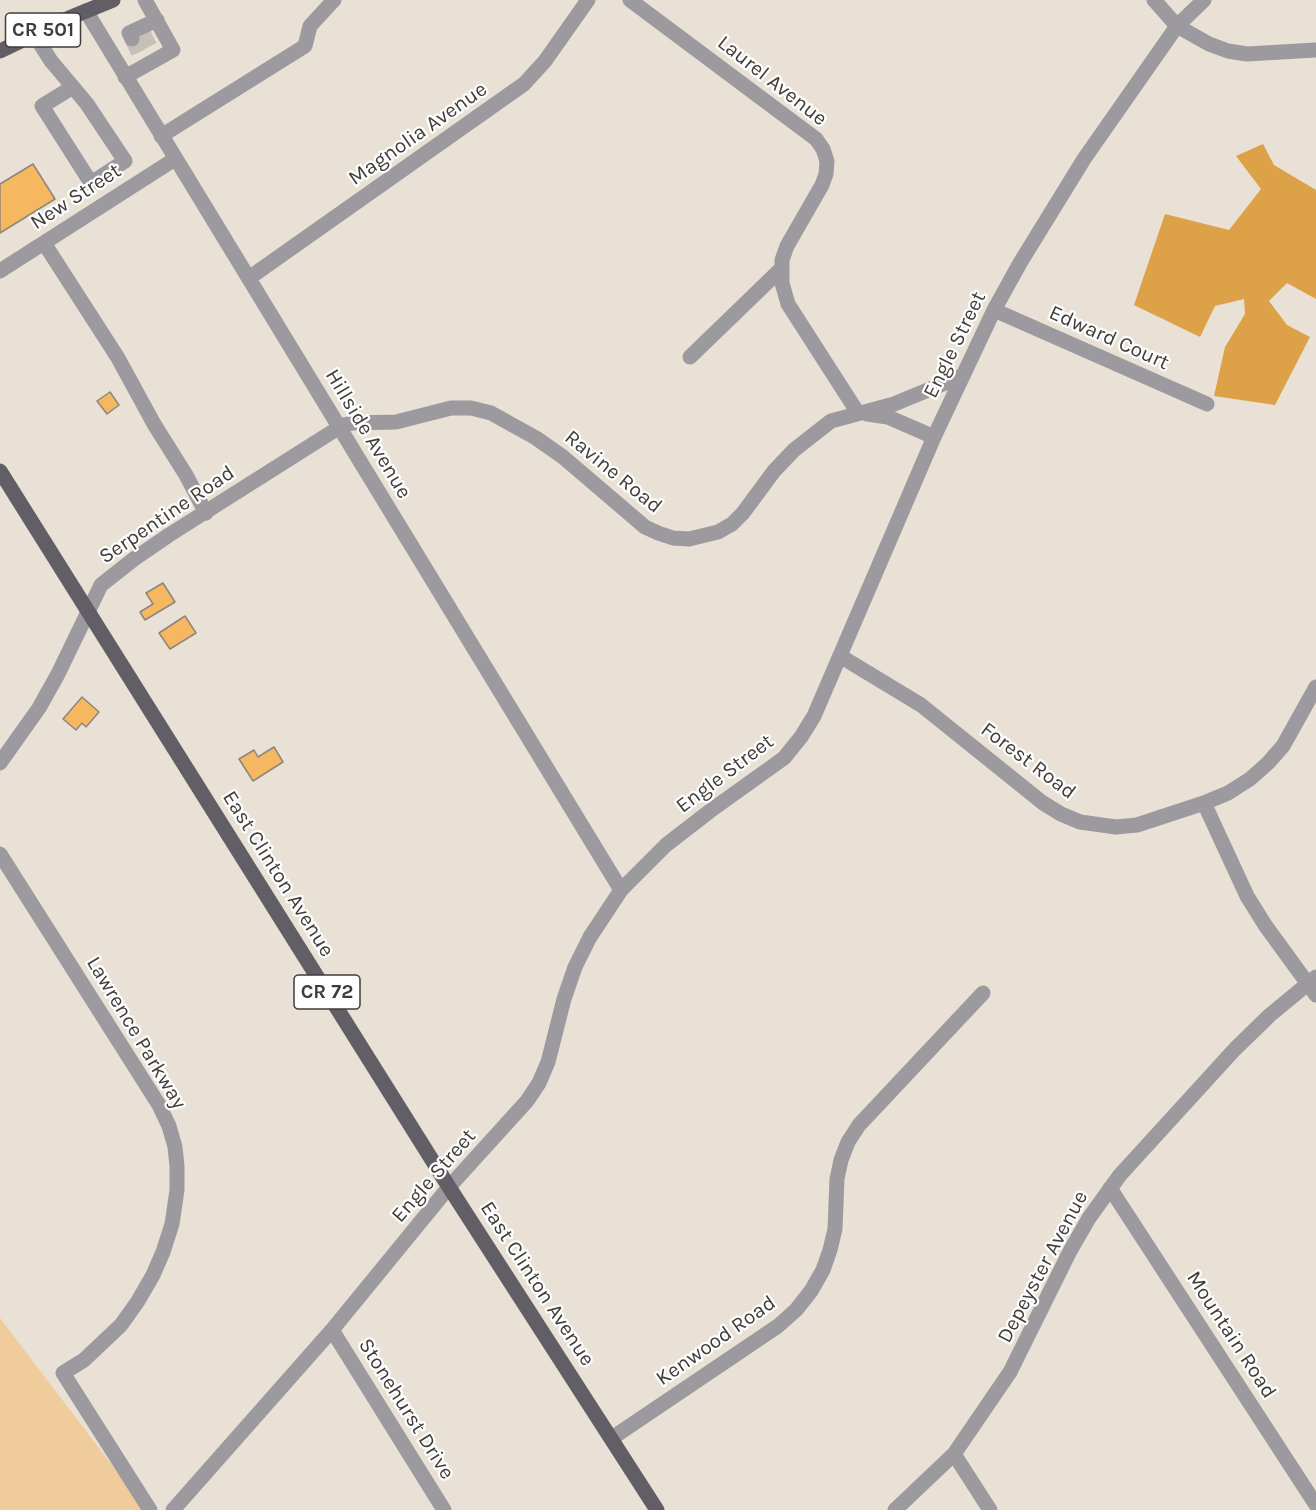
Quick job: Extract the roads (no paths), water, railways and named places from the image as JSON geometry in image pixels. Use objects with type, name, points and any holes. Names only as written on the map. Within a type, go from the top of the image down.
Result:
[{"type":"main road","name":"CR 501","points":[[0,51],[83,6],[113,0]]},
{"type":"main road","name":"East Clinton Avenue","points":[[0,471],[449,1187],[657,1510]]},
{"type":"street","points":[[125,77],[149,58],[173,50],[145,0]]},
{"type":"street","points":[[161,136],[305,46],[310,26],[334,0]]},
{"type":"street","name":"Magnolia Avenue","points":[[249,278],[519,88],[545,61],[588,0]]},
{"type":"street","name":"Laurel Avenue","points":[[630,0],[816,139],[823,150],[827,161],[826,174],[787,246],[781,269],[782,283],[788,304],[858,412]]},
{"type":"street","points":[[1154,0],[1178,26],[1209,44],[1228,51],[1247,54],[1316,50]]},
{"type":"street","name":"Engle Street","points":[[173,1510],[332,1330],[449,1187],[527,1101],[539,1083],[548,1062],[564,999],[575,967],[621,890],[666,845],[784,758],[801,737],[814,716],[934,437],[994,310],[1084,159],[1178,26],[1204,0]]},
{"type":"street","name":"Hillside Avenue","points":[[83,6],[621,890]]},
{"type":"street","points":[[138,34],[156,20]]},
{"type":"street","points":[[34,34],[51,61],[73,87],[87,104],[125,161],[91,183],[42,106],[73,87]]},
{"type":"street","name":"New Street","points":[[0,271],[175,159]]},
{"type":"street","points":[[44,243],[118,358],[206,513]]},
{"type":"street","points":[[690,357],[781,269]]},
{"type":"street","name":"Edward Court","points":[[994,310],[1207,404]]},
{"type":"street","name":"Ravine Road","points":[[339,427],[353,423],[396,422],[451,408],[471,408],[491,413],[536,438],[563,457],[645,527],[658,534],[689,539],[718,532],[732,524],[774,471],[794,450],[831,421],[894,404],[963,376]]},
{"type":"street","name":"Ravine Road","points":[[858,412],[888,417],[934,437]]},
{"type":"street","name":"Serpentine Road","points":[[0,763],[19,740],[39,708],[100,585],[151,547],[339,427]]},
{"type":"street","name":"Forest Road","points":[[840,656],[921,705],[1043,803],[1080,822],[1116,827],[1137,825],[1204,803],[1228,793],[1250,778],[1268,764],[1283,746],[1316,687]]},
{"type":"street","points":[[1204,803],[1247,896],[1266,925],[1313,985]]},
{"type":"street","name":"Lawrence Parkway","points":[[0,854],[159,1104],[175,1147],[177,1190],[172,1224],[153,1275],[121,1325],[91,1354],[63,1373],[150,1510]]},
{"type":"street","name":"Depeyster Avenue","points":[[895,1510],[954,1454],[1010,1372],[1070,1251],[1110,1188],[1234,1048],[1270,1015],[1313,985]]},
{"type":"street","name":"Kenwood Road","points":[[612,1438],[778,1326],[796,1310],[811,1291],[823,1270],[830,1250],[835,1229],[837,1179],[848,1142],[859,1125],[983,993]]},
{"type":"street","name":"Mountain Road","points":[[1110,1188],[1316,1505]]},
{"type":"street","name":"Stonehurst Drive","points":[[332,1330],[444,1510]]},
{"type":"street","points":[[954,1454],[990,1510]]},
{"type":"tunnel","points":[[143,33],[152,51]]},
{"type":"tunnel","points":[[132,39],[140,56]]}]
